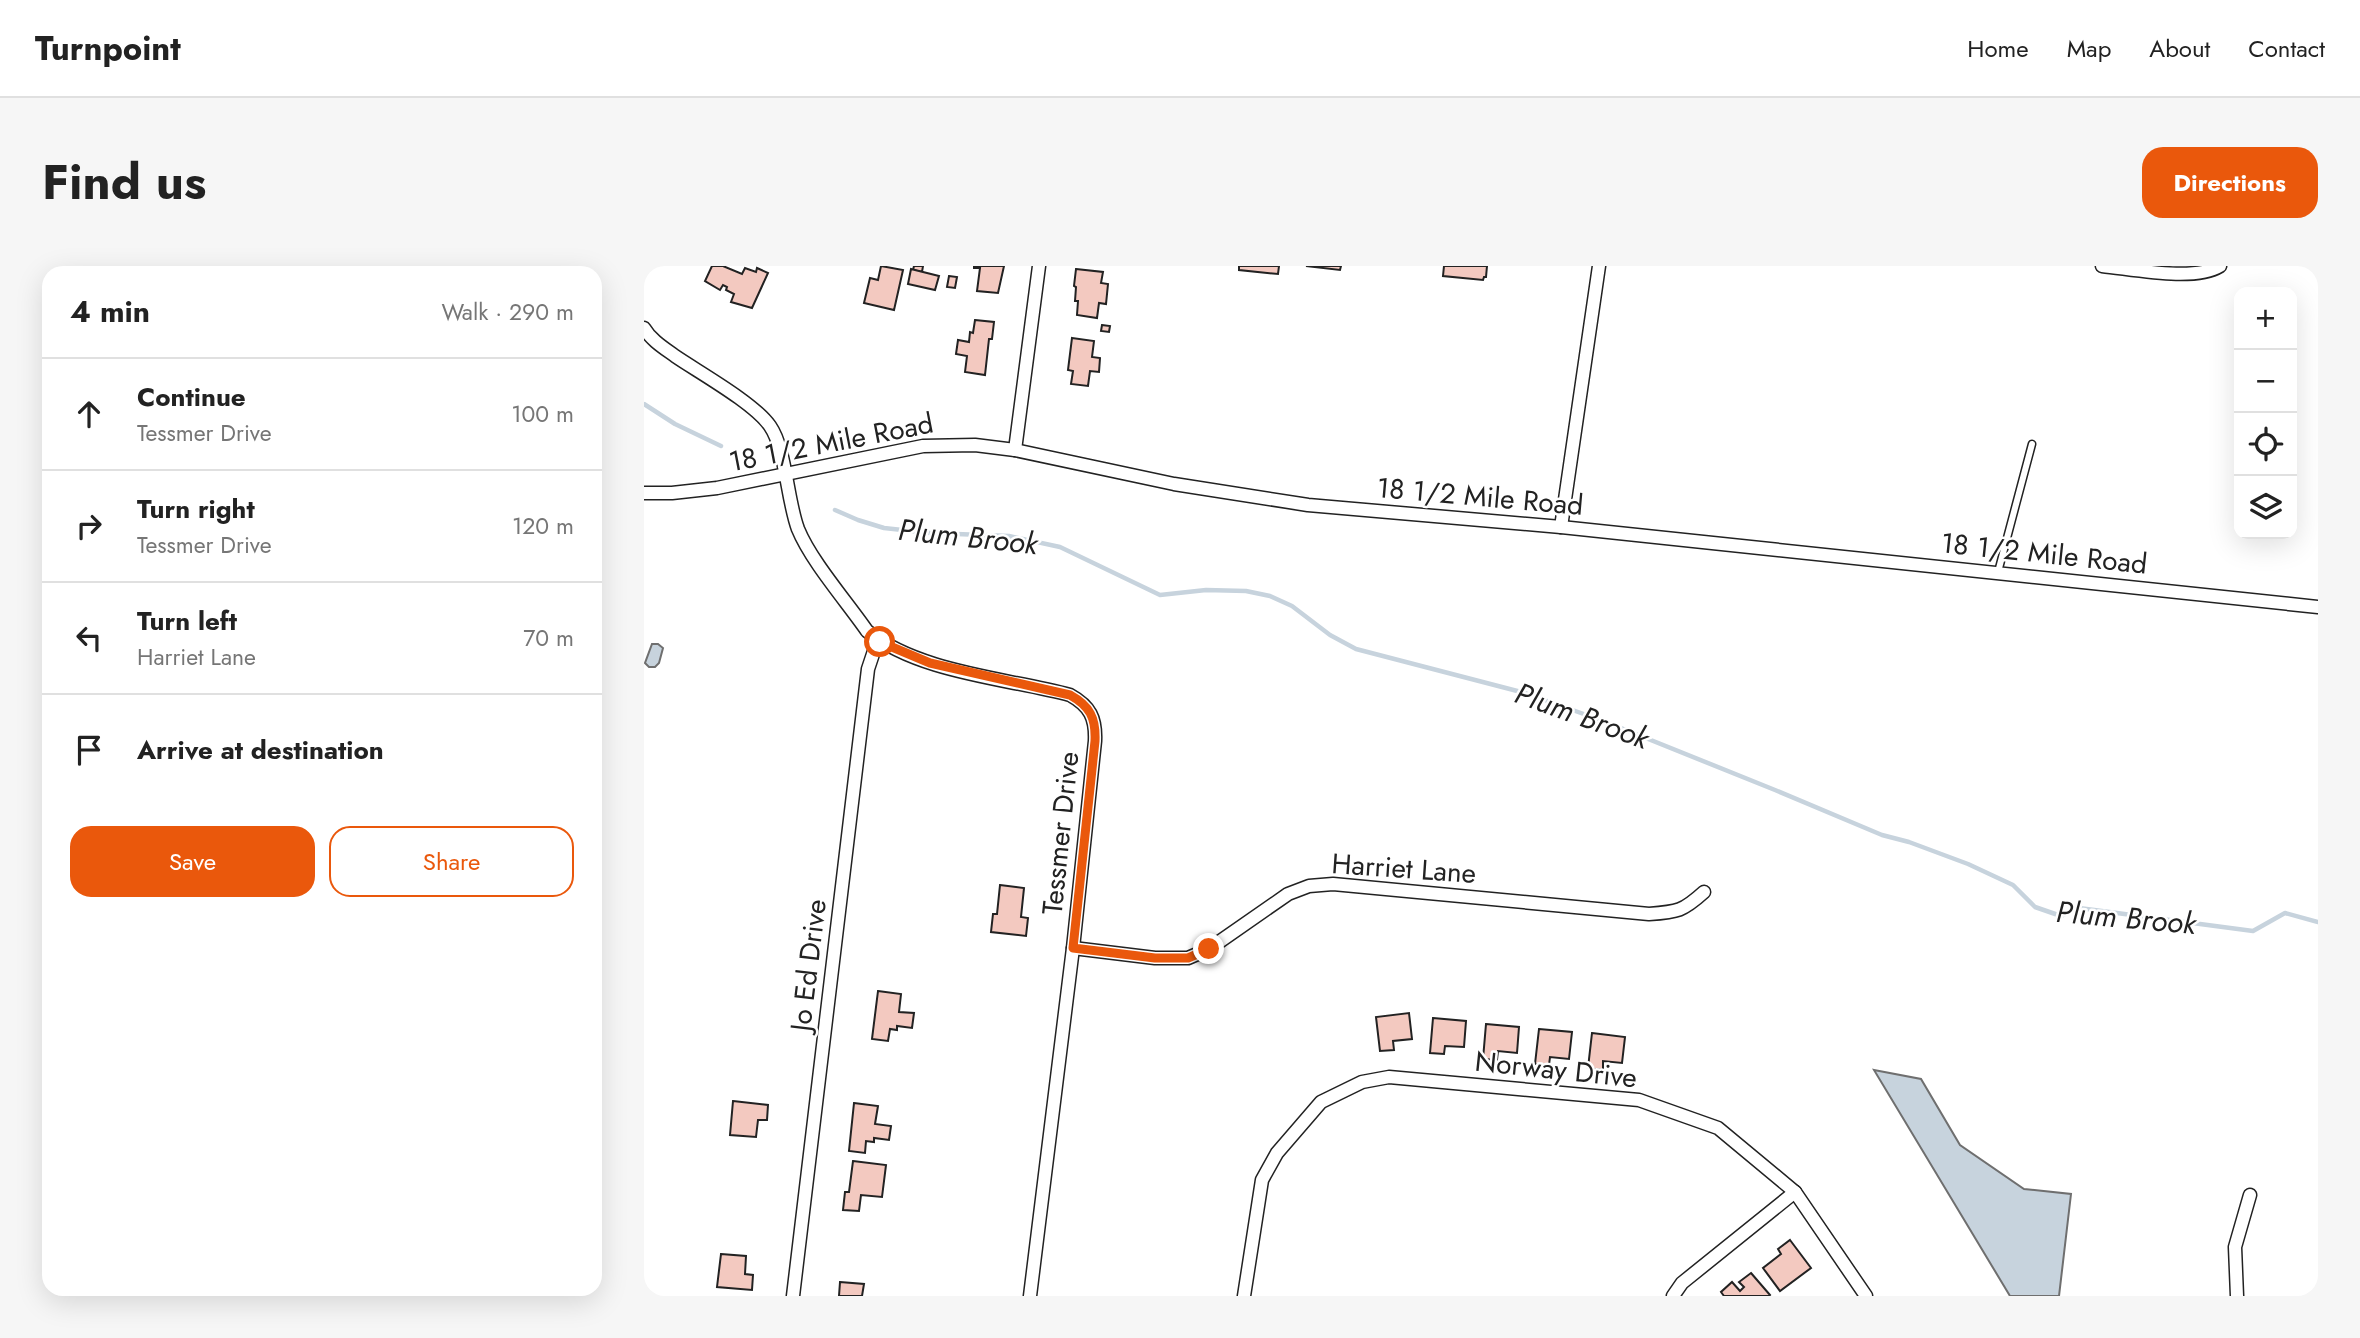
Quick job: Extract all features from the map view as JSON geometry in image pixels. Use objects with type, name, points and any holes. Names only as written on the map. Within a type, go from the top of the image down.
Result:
[{"type":"street","points":[[1015,450],[1039,266]]},
{"type":"street","points":[[1562,527],[1599,266]]},
{"type":"street","points":[[2102,266],[2188,275],[2216,268]]},
{"type":"street","name":"Tessmer Drive","points":[[644,328],[663,348],[764,418],[777,441],[795,520],[809,550],[867,631],[880,642],[930,663],[1070,695],[1083,702],[1091,712],[1096,725],[1095,741],[1073,948],[1030,1296]]},
{"type":"street","name":"18 1/2 Mile Road","points":[[644,493],[697,491],[923,446],[975,445],[1015,450],[1174,484],[1308,505],[1562,527],[2318,607]]},
{"type":"street","name":"Jo Ed Drive","points":[[793,1296],[868,669],[880,642]]},
{"type":"street","name":"Harriet Lane","points":[[1073,948],[1155,958],[1188,958],[1209,949],[1288,894],[1309,886],[1333,884],[1649,914],[1685,909],[1704,892]]},
{"type":"street","name":"Norway Drive","points":[[1244,1296],[1262,1180],[1278,1153],[1321,1102],[1363,1082],[1389,1077],[1639,1100],[1718,1128],[1795,1192],[1866,1296]]},
{"type":"street","points":[[1674,1296],[1682,1283],[1795,1192]]},
{"type":"street","points":[[2237,1296],[2235,1247],[2250,1195]]},
{"type":"lane","points":[[1998,572],[2032,444]]},
{"type":"shaded area","points":[[652,644],[663,648],[659,663],[655,667],[649,667],[645,663]]},
{"type":"shaded area","points":[[1874,1070],[1921,1079],[1960,1145],[2024,1189],[2071,1194],[2059,1296],[2010,1296]]},
{"type":"building","points":[[712,266],[723,266],[742,274],[745,268],[756,272],[757,268],[768,273],[752,308],[731,302],[734,294],[726,290],[727,287],[723,285],[720,290],[705,281]]},
{"type":"building","points":[[881,266],[903,270],[894,310],[864,303],[870,278],[878,280]]},
{"type":"building","points":[[914,266],[923,266],[922,272],[913,270]]},
{"type":"building","points":[[974,266],[1004,266],[998,293],[977,291],[980,268]]},
{"type":"building","points":[[1239,266],[1279,266],[1278,274],[1239,270]]},
{"type":"building","points":[[1306,266],[1341,266],[1340,270]]},
{"type":"building","points":[[1444,266],[1487,266],[1486,277],[1483,280],[1443,276]]},
{"type":"building","points":[[911,269],[939,276],[935,290],[908,284]]},
{"type":"building","points":[[1076,269],[1103,272],[1101,283],[1108,284],[1106,304],[1099,303],[1097,318],[1077,315],[1078,301],[1075,301],[1074,286]]},
{"type":"building","points":[[949,276],[957,277],[955,288],[947,287]]},
{"type":"building","points":[[975,320],[994,322],[985,375],[965,372],[967,356],[956,354],[958,340],[969,342]]},
{"type":"building","points":[[1102,325],[1110,326],[1109,332],[1101,331]]},
{"type":"building","points":[[1072,338],[1094,341],[1092,357],[1100,358],[1099,372],[1090,371],[1088,386],[1071,384],[1073,371],[1068,370]]},
{"type":"building","points":[[1000,885],[1024,888],[1021,917],[1028,918],[1026,936],[991,932],[993,914],[997,914]]},
{"type":"building","points":[[878,991],[901,994],[899,1012],[914,1013],[912,1028],[897,1026],[897,1030],[890,1029],[888,1041],[872,1039]]},
{"type":"building","points":[[1409,1013],[1412,1039],[1393,1041],[1394,1050],[1380,1051],[1376,1017]]},
{"type":"building","points":[[1433,1018],[1466,1021],[1464,1047],[1445,1046],[1444,1054],[1430,1053]]},
{"type":"building","points":[[1486,1024],[1519,1027],[1517,1053],[1498,1051],[1497,1060],[1483,1059]]},
{"type":"building","points":[[1539,1029],[1572,1032],[1569,1059],[1550,1057],[1549,1065],[1535,1064]]},
{"type":"building","points":[[1592,1033],[1625,1037],[1622,1063],[1603,1061],[1603,1070],[1588,1068]]},
{"type":"building","points":[[733,1101],[768,1105],[767,1120],[758,1120],[756,1137],[730,1135]]},
{"type":"building","points":[[854,1103],[878,1106],[875,1124],[891,1126],[889,1140],[874,1138],[874,1142],[866,1141],[865,1153],[849,1151]]},
{"type":"building","points":[[853,1161],[886,1165],[882,1197],[861,1195],[859,1211],[843,1210],[845,1192],[849,1192]]},
{"type":"building","points":[[1790,1240],[1811,1268],[1780,1291],[1763,1268],[1781,1254],[1778,1249]]},
{"type":"building","points":[[721,1254],[746,1256],[745,1274],[753,1275],[752,1290],[717,1287]]},
{"type":"building","points":[[1751,1273],[1769,1296],[1724,1296],[1721,1292],[1732,1282],[1740,1291],[1744,1287],[1739,1282]]},
{"type":"building","points":[[840,1282],[864,1284],[862,1296],[839,1296]]},
{"type":"waterway","name":"Plum Brook","points":[[644,404],[675,424],[721,446]]},
{"type":"waterway","name":"Plum Brook","points":[[835,510],[884,528],[1009,536],[1060,547],[1160,595],[1206,590],[1246,591],[1270,596],[1292,606],[1330,635],[1356,649],[1525,693],[1606,722],[1882,835],[1968,864],[2013,885],[2035,907],[2061,916],[2079,908],[2253,931],[2285,913],[2318,922]]},
{"type":"route","points":[[880,642],[915,659],[1053,690],[1083,702],[1096,725],[1073,948],[1155,958],[1188,958],[1209,949]]}]
